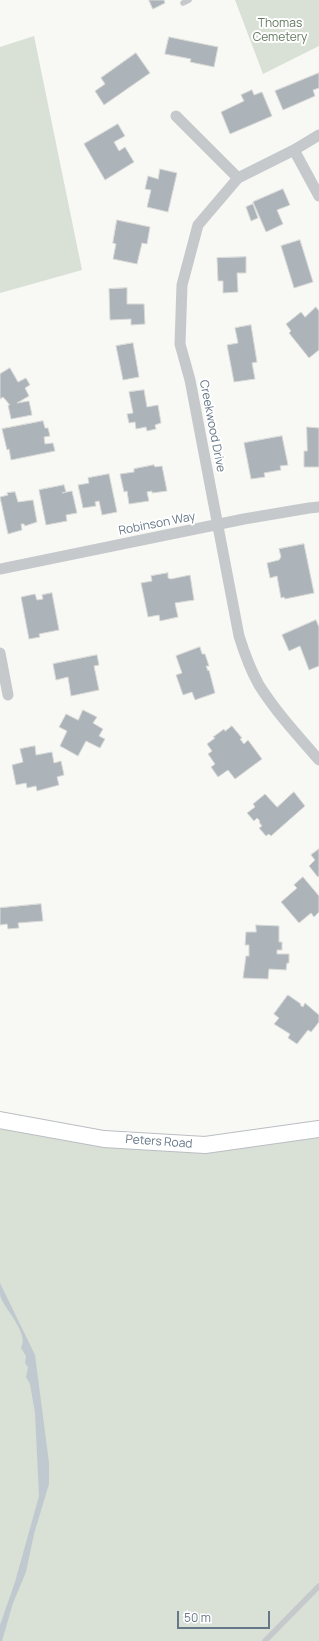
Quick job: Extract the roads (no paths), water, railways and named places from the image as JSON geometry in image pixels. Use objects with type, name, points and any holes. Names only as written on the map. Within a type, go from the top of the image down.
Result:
[{"type":"street","points":[[176,116],[238,178]]},
{"type":"street","name":"Creekwood Drive","points":[[319,135],[294,150],[238,178],[198,225],[182,285],[180,344],[190,380],[239,636],[246,658],[258,683],[271,702],[319,760]]},
{"type":"street","points":[[294,150],[319,196]]},
{"type":"street","name":"Robinson Way","points":[[0,569],[218,524],[290,511],[319,508]]},
{"type":"street","points":[[0,653],[8,695]]},
{"type":"street","name":"Peters Road","points":[[0,1120],[104,1139],[205,1145],[319,1129]]},
{"type":"lane","points":[[265,1641],[319,1586]]},
{"type":"park label","name":"Thomas Cemetery","points":[[280,31]]}]
